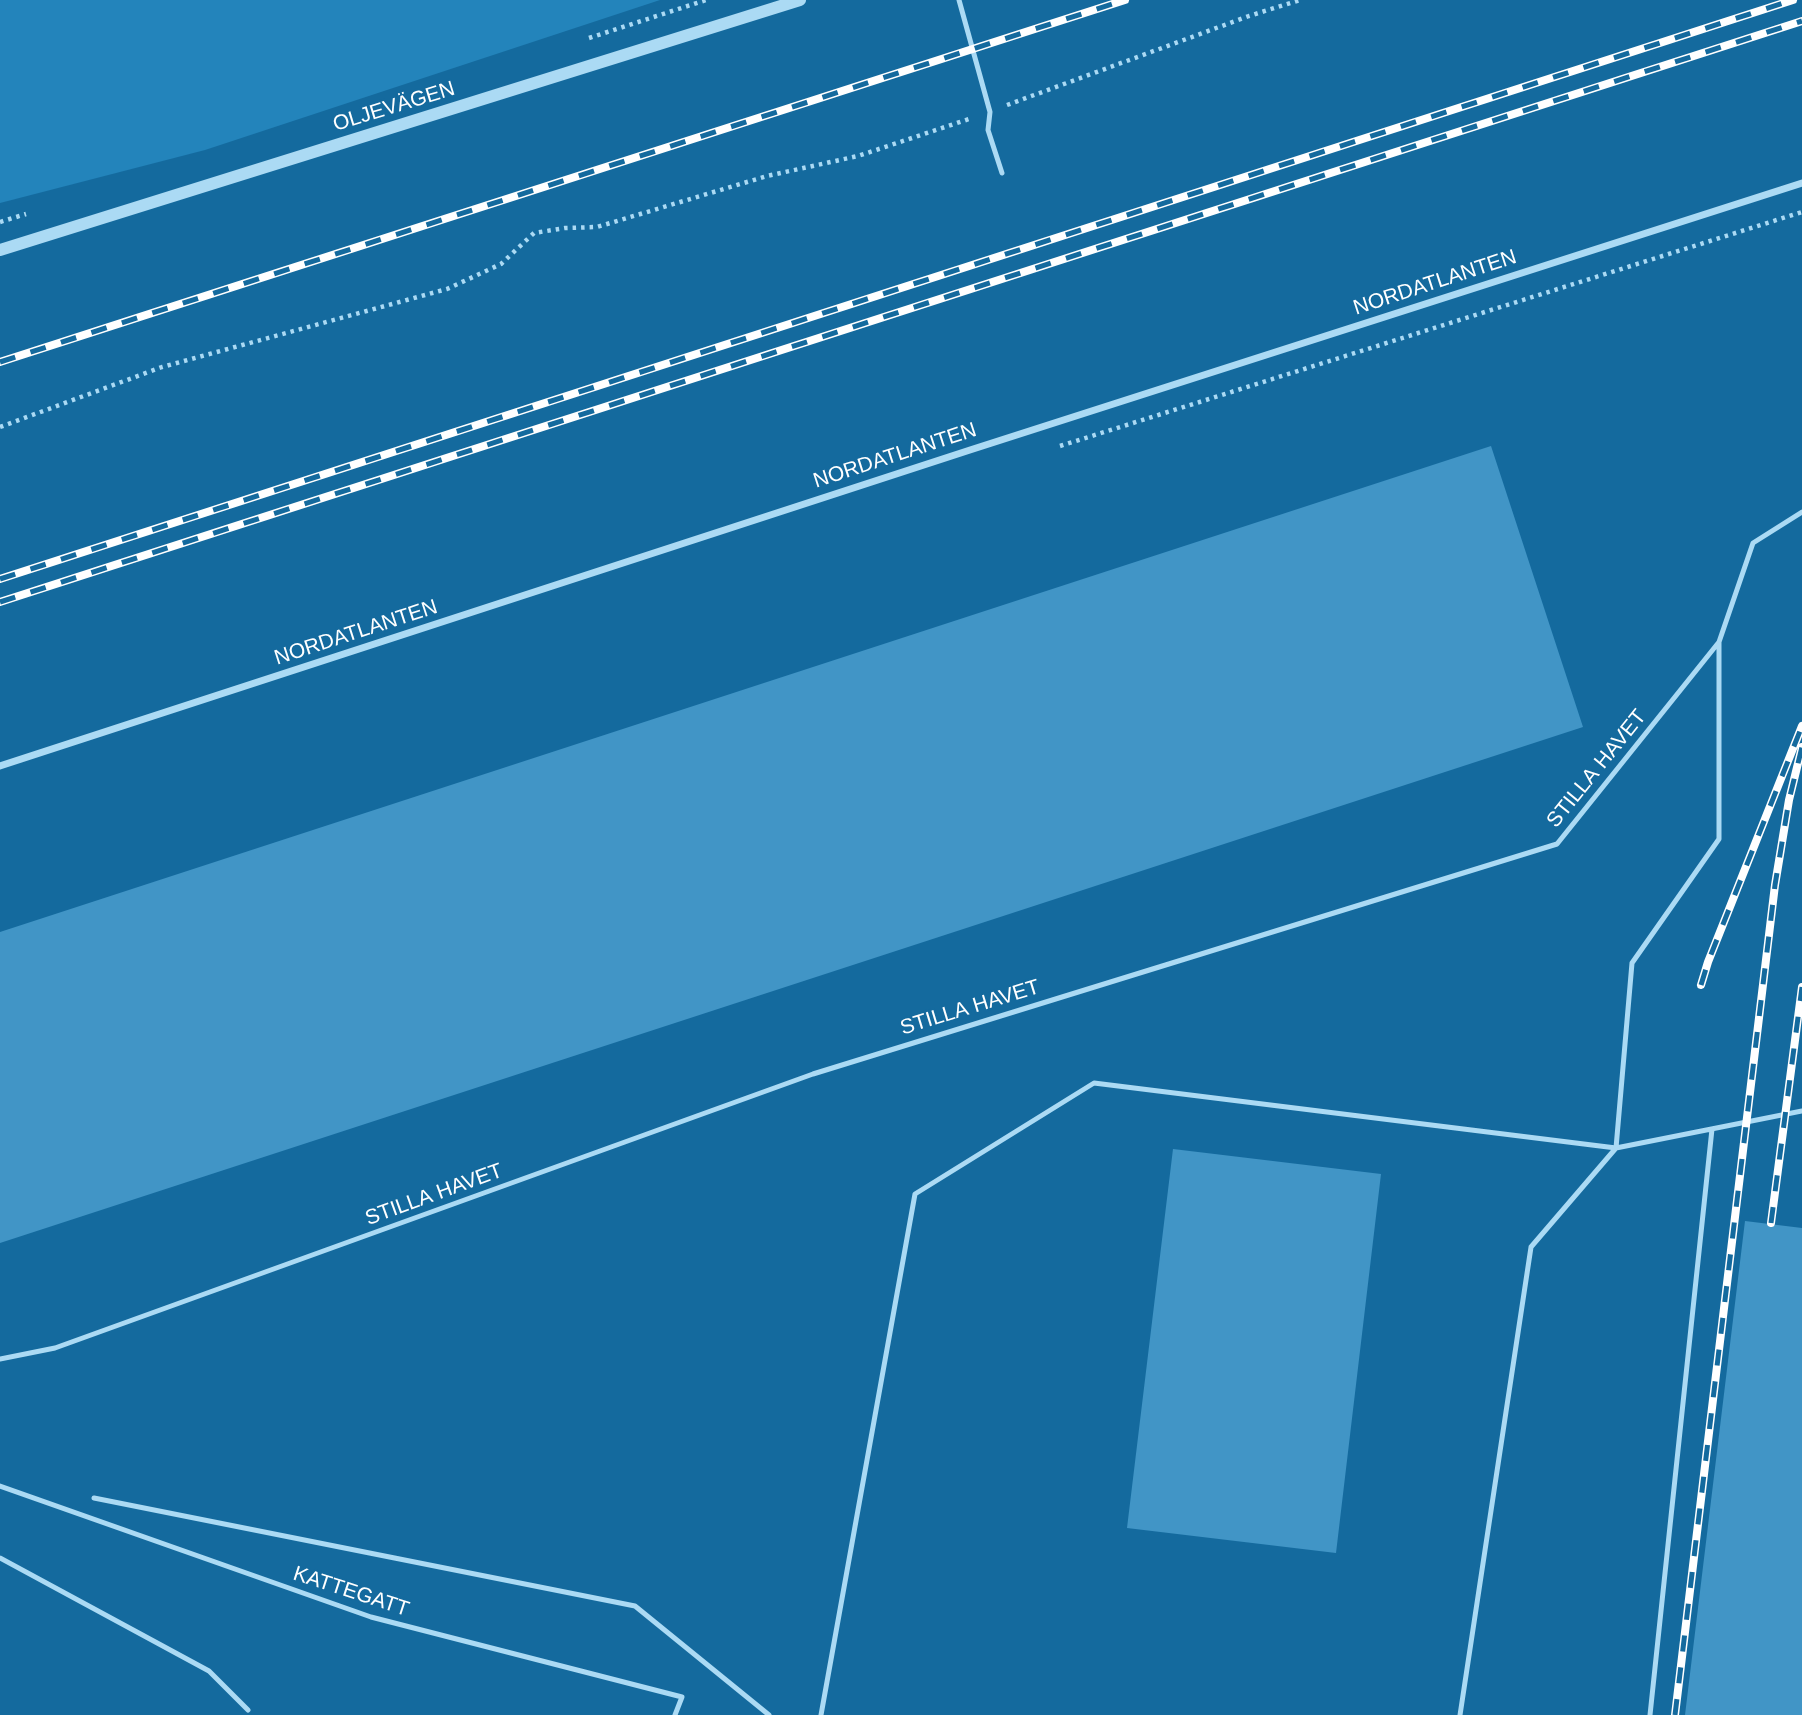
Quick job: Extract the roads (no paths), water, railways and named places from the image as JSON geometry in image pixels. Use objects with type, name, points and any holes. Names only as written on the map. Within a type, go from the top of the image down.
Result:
[{"type":"street","name":"OLJEVÄGEN","points":[[0,250],[800,0]]},
{"type":"street","name":"NORDATLANTEN","points":[[0,766],[1802,183]]},
{"type":"lane","points":[[959,0],[990,112],[988,130],[1002,173]]},
{"type":"lane","name":"STILLA HAVET","points":[[0,1360],[55,1348],[813,1074],[1557,844],[1719,642],[1753,542],[1802,512]]},
{"type":"lane","points":[[1460,1715],[1531,1247],[1616,1148],[1632,963],[1719,839],[1719,642]]},
{"type":"lane","points":[[821,1715],[915,1195],[1094,1083],[1616,1148],[1802,1111]]},
{"type":"lane","points":[[1650,1715],[1712,1129]]},
{"type":"lane","name":"KATTEGATT","points":[[0,1486],[371,1617],[682,1697],[676,1715]]},
{"type":"lane","points":[[94,1498],[635,1606],[769,1715]]},
{"type":"lane","points":[[0,1558],[209,1671],[248,1710]]},
{"type":"railway","points":[[0,362],[1125,0]]},
{"type":"railway","points":[[0,579],[1793,0]]},
{"type":"railway","points":[[0,602],[1802,21]]},
{"type":"railway","points":[[1701,985],[1802,726]]},
{"type":"railway","points":[[1675,1715],[1775,885],[1789,800],[1802,747]]},
{"type":"railway","points":[[1771,1223],[1802,987]]}]
